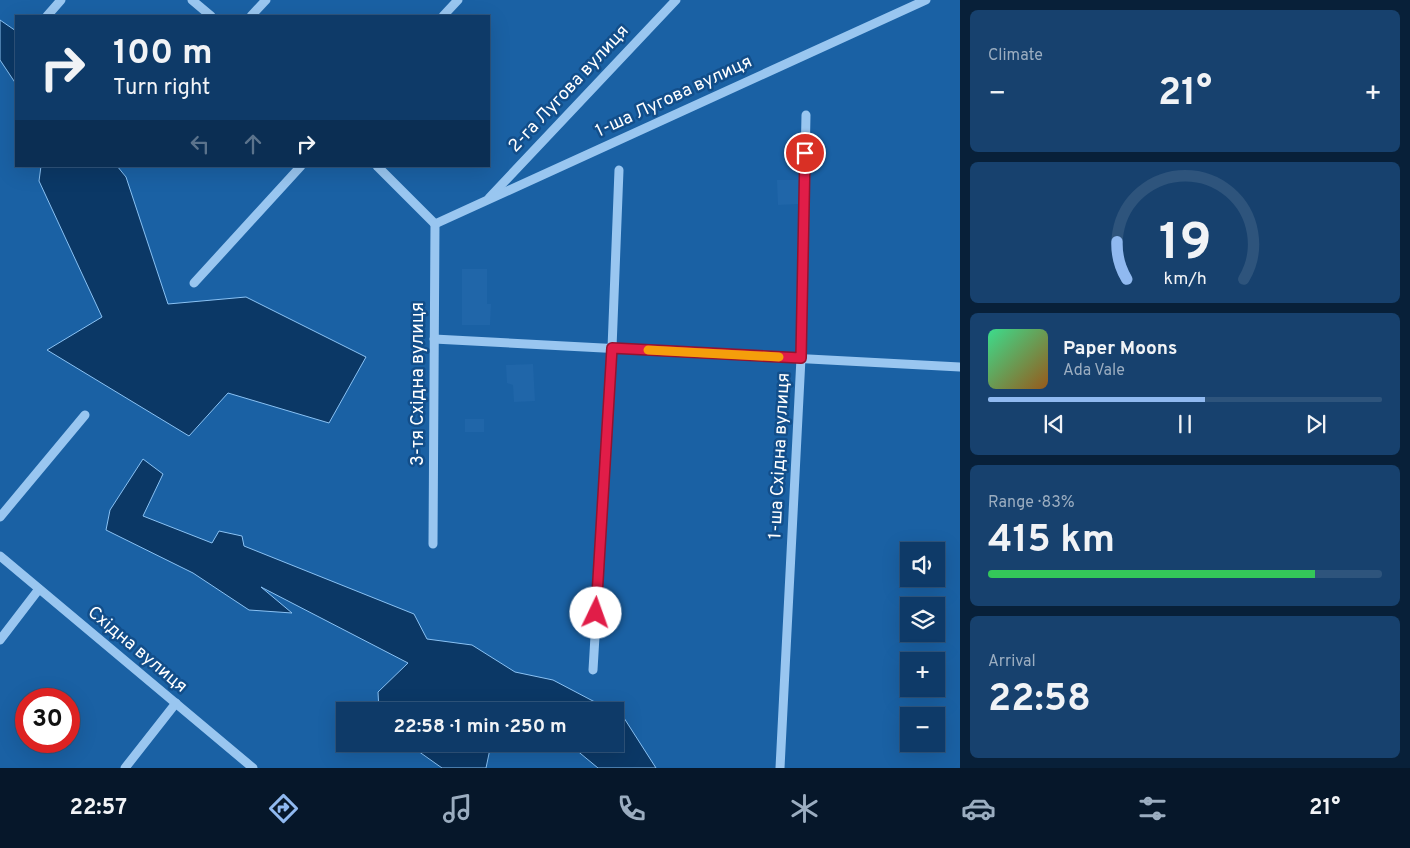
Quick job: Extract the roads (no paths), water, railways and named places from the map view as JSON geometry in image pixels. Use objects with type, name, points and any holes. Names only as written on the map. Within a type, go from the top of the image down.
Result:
[{"type":"street","points":[[48,15],[61,0]]},
{"type":"street","points":[[192,0],[210,15]]},
{"type":"street","points":[[252,15],[266,0]]},
{"type":"street","points":[[444,15],[458,0]]},
{"type":"street","name":"2-га Лугова вулиця","points":[[486,201],[676,0]]},
{"type":"street","name":"1-ша Лугова вулиця","points":[[435,224],[926,0]]},
{"type":"street","name":"1-ша Східна вулиця","points":[[780,768],[801,358],[806,115]]},
{"type":"street","points":[[194,283],[300,167]]},
{"type":"street","points":[[378,167],[435,224]]},
{"type":"street","points":[[593,670],[612,348],[619,170]]},
{"type":"street","name":"3-тя Східна вулиця","points":[[433,544],[435,224]]},
{"type":"street","points":[[434,339],[960,367]]},
{"type":"street","points":[[0,517],[85,415]]},
{"type":"street","name":"Східна вулиця","points":[[0,556],[253,768]]},
{"type":"street","points":[[0,640],[39,589]]},
{"type":"street","points":[[125,768],[176,703]]}]
